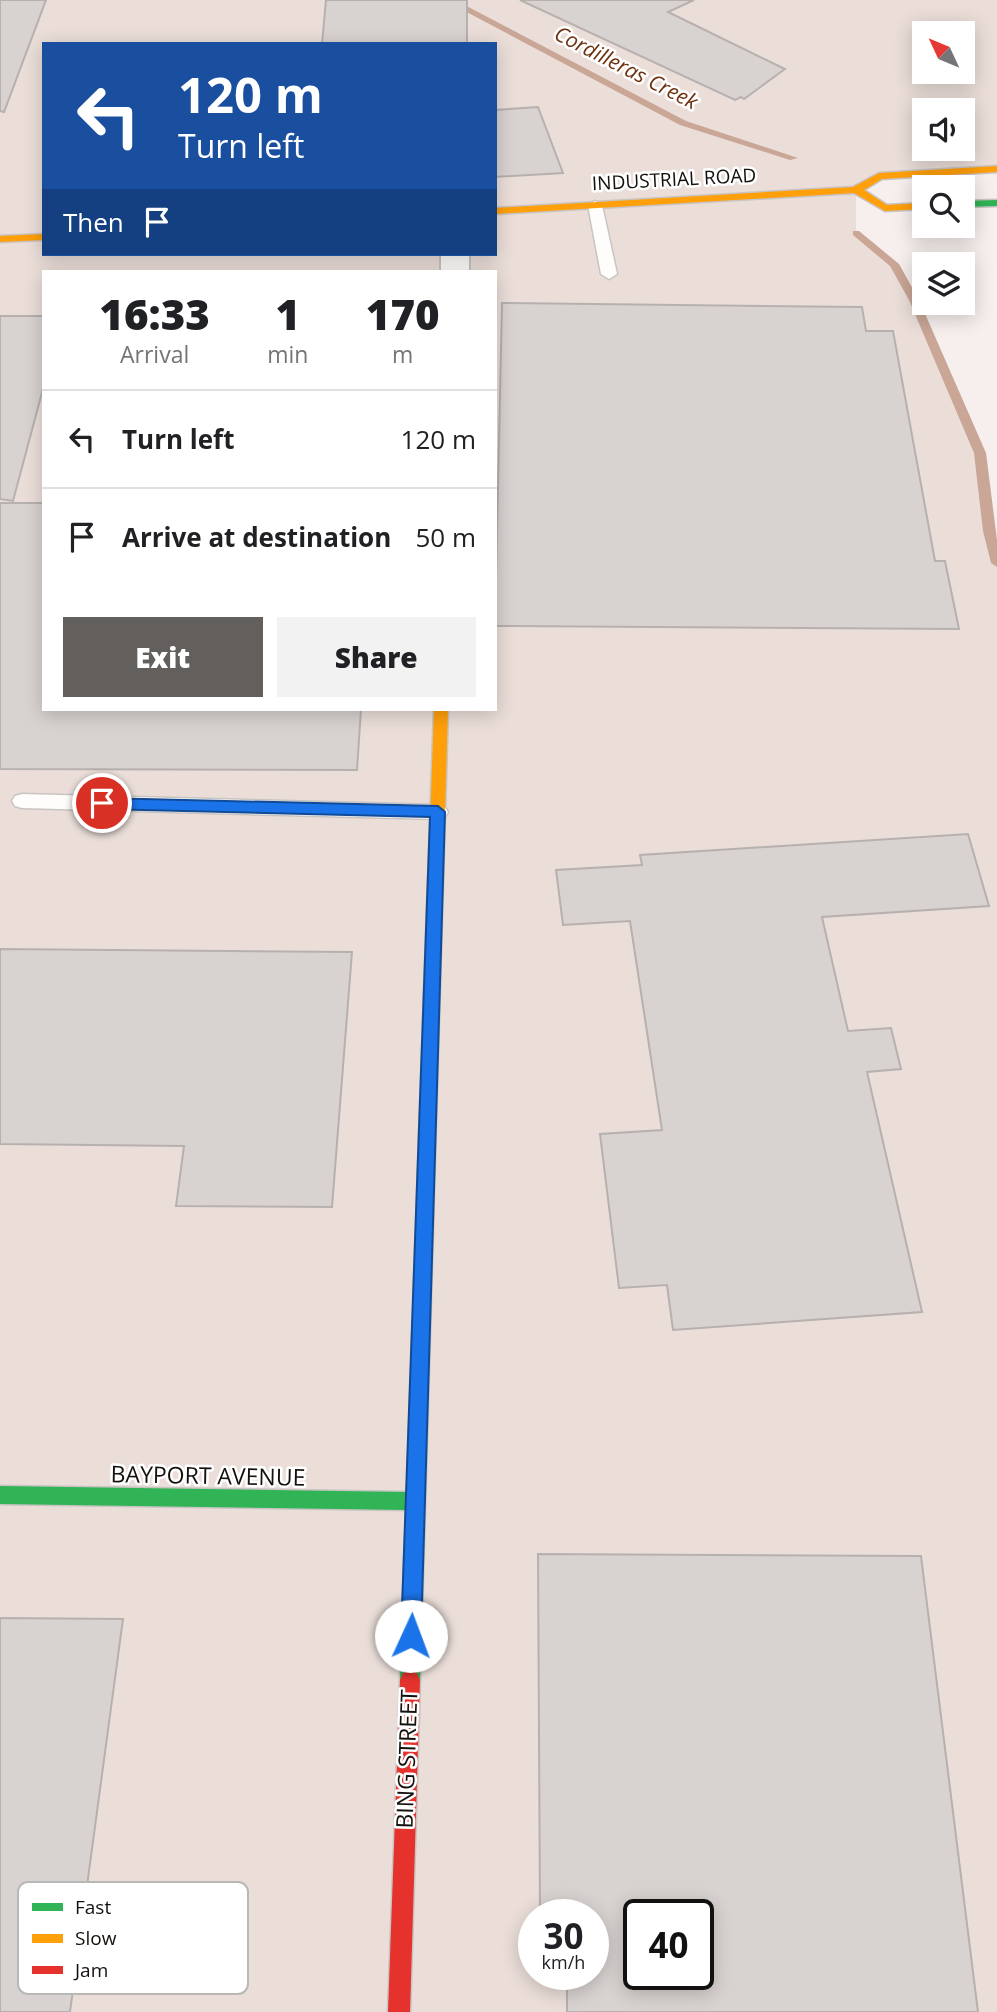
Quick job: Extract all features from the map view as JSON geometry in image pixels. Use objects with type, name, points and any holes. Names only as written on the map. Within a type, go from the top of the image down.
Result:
[{"type":"street","name":"INDUSTRIAL ROAD","points":[[497,211],[856,190],[879,176],[997,169]]},
{"type":"street","points":[[856,190],[885,208],[912,207]]},
{"type":"street","points":[[975,204],[997,203]]},
{"type":"street","points":[[0,239],[42,237]]},
{"type":"street","name":"BING STREET","points":[[399,2012],[441,711]]},
{"type":"street","name":"BAYPORT AVENUE","points":[[0,1495],[416,1502]]},
{"type":"lane","points":[[595,205],[609,274]]},
{"type":"lane","points":[[22,802],[438,812]]},
{"type":"shaded area","points":[[0,0],[997,0],[997,169],[879,176],[856,190],[856,233],[894,264],[912,296],[912,315],[920,315],[980,453],[989,531],[997,563],[997,2012],[0,2012]]},
{"type":"building","points":[[0,0],[46,0],[4,112],[0,111]]},
{"type":"building","points":[[326,0],[467,0],[467,42],[322,42]]},
{"type":"building","points":[[520,0],[694,0],[668,12],[785,69],[744,99],[741,97],[735,100]]},
{"type":"building","points":[[538,107],[563,173],[497,177],[497,110]]},
{"type":"building","points":[[502,303],[862,307],[866,331],[893,331],[935,561],[945,561],[959,629],[497,626]]},
{"type":"building","points":[[0,316],[42,316],[42,392],[13,501],[0,499]]},
{"type":"building","points":[[0,503],[42,503],[42,711],[361,711],[357,770],[0,769]]},
{"type":"building","points":[[968,834],[989,906],[822,917],[848,1031],[891,1028],[901,1069],[867,1072],[922,1312],[673,1330],[667,1285],[619,1288],[600,1134],[662,1130],[630,921],[563,925],[556,870],[642,865],[640,855]]},
{"type":"building","points":[[0,949],[352,952],[332,1207],[176,1206],[184,1146],[0,1144]]},
{"type":"building","points":[[538,1554],[921,1556],[978,2012],[567,2012],[567,1990],[609,1990],[609,1899],[540,1899]]},
{"type":"building","points":[[0,1618],[123,1619],[88,1882],[18,1882],[18,1994],[72,1994],[70,2012],[0,2012]]},
{"type":"waterway","name":"Cordilleras Creek","points":[[448,0],[683,123],[793,158]]},
{"type":"waterway","name":"Cordilleras Creek","points":[[856,233],[894,264],[914,300],[980,453],[989,531],[997,563]]},
{"type":"traffic: fast","points":[[975,204],[997,203]]},
{"type":"traffic: fast","points":[[410,1680],[430,1052]]},
{"type":"traffic: fast","points":[[0,1495],[416,1501]]},
{"type":"traffic: slow","points":[[497,211],[856,190],[879,176],[997,169]]},
{"type":"traffic: slow","points":[[856,190],[885,208],[912,207]]},
{"type":"traffic: slow","points":[[0,239],[42,237]]},
{"type":"traffic: slow","points":[[430,1052],[441,711]]},
{"type":"traffic: jam","points":[[399,2012],[410,1680]]},
{"type":"route","points":[[102,803],[438,812],[411,1636]]}]
